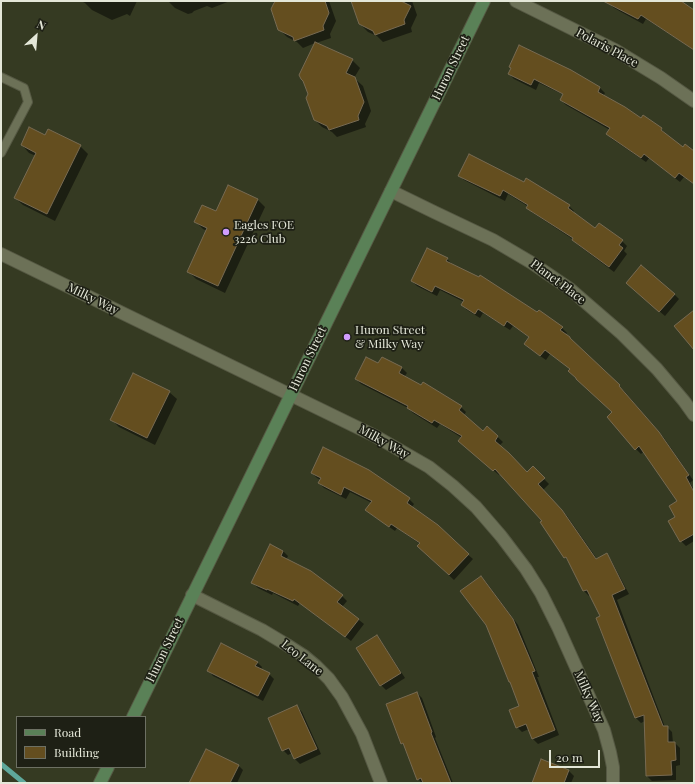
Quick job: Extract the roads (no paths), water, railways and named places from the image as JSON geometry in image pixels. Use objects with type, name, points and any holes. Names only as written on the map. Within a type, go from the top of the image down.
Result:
[{"type":"main road","name":"Huron Street","points":[[132,716],[484,1]]},
{"type":"main road","points":[[100,783],[108,768]]},
{"type":"street","name":"Polaris Place","points":[[516,1],[615,50],[661,78],[694,101]]},
{"type":"street","name":"Planet Place","points":[[391,191],[493,240],[532,263],[570,289],[622,334],[657,369],[694,415]]},
{"type":"street","name":"Milky Way","points":[[1,254],[375,436],[429,467],[453,486],[476,507],[501,536],[526,569],[541,593],[558,627],[604,730],[613,767],[613,783]]},
{"type":"street","name":"Leo Lane","points":[[192,595],[287,644],[304,656],[329,679],[342,697],[362,734],[378,782]]},
{"type":"lane","points":[[1,77],[24,88],[28,102],[1,153]]},
{"type":"waterway","points":[[1,764],[24,783]]},
{"type":"place","name":"Eagles FOE 3226 Club","points":[[226,232]]},
{"type":"place","name":"Huron Street & Milky Way","points":[[347,337]]}]
